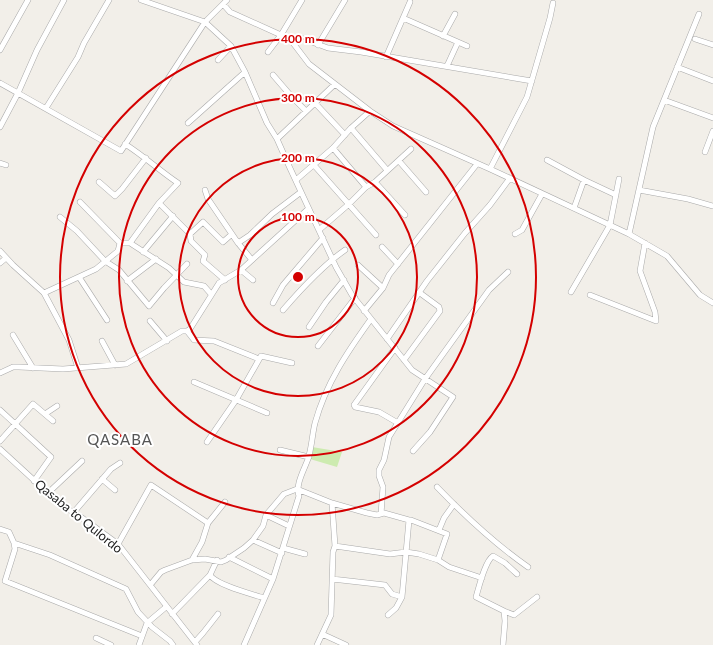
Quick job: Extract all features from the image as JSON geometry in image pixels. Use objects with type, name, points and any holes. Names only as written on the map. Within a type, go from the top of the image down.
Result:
[{"type":"street","points":[[0,50],[28,0]]},
{"type":"street","points":[[0,127],[2,119],[18,93],[37,50],[64,0]]},
{"type":"street","points":[[46,108],[78,57],[84,43],[109,0]]},
{"type":"street","points":[[141,0],[205,22],[231,46],[245,72],[262,112],[277,139],[302,192],[308,209],[332,258],[355,298],[412,370],[454,397],[430,432],[412,451]]},
{"type":"street","points":[[0,83],[121,151],[205,22],[227,0]]},
{"type":"street","points":[[268,52],[281,35],[302,0]]},
{"type":"street","points":[[318,45],[345,0]]},
{"type":"street","points":[[386,57],[410,2]]},
{"type":"street","points":[[490,169],[527,97],[553,3]]},
{"type":"street","points":[[223,4],[230,12],[281,35],[293,43],[309,64],[370,111],[393,126],[510,178],[629,234],[667,256],[700,295],[713,302]]},
{"type":"street","points":[[443,36],[455,14]]},
{"type":"street","points":[[629,234],[653,127],[698,14]]},
{"type":"street","points":[[403,18],[467,46]]},
{"type":"street","points":[[293,43],[301,38],[328,48],[361,52],[532,81]]},
{"type":"street","points":[[695,39],[713,45]]},
{"type":"street","points":[[447,66],[458,42]]},
{"type":"street","points":[[218,60],[231,46]]},
{"type":"street","points":[[677,68],[713,81]]},
{"type":"street","points":[[188,123],[245,72]]},
{"type":"street","points":[[273,75],[306,111]]},
{"type":"street","points":[[277,139],[335,84]]},
{"type":"street","points":[[664,100],[713,118]]},
{"type":"street","points":[[315,103],[345,135]]},
{"type":"street","points":[[296,180],[333,148],[351,128],[370,111]]},
{"type":"street","points":[[351,128],[388,170]]},
{"type":"street","points":[[705,152],[713,131]]},
{"type":"street","points":[[126,144],[178,183],[159,203],[130,243]]},
{"type":"street","points":[[333,148],[366,187]]},
{"type":"street","points":[[319,230],[366,187],[375,182],[411,149]]},
{"type":"street","points":[[99,182],[115,196],[146,158]]},
{"type":"street","points":[[547,160],[616,195]]},
{"type":"street","points":[[399,161],[426,192]]},
{"type":"street","points":[[0,163],[6,165]]},
{"type":"street","points":[[313,164],[376,235]]},
{"type":"street","points":[[364,311],[383,288],[389,275],[478,164]]},
{"type":"street","points":[[387,339],[427,281],[465,233],[490,205],[510,178]]},
{"type":"street","points":[[571,292],[610,225],[620,179]]},
{"type":"street","points":[[574,208],[584,180]]},
{"type":"street","points":[[375,182],[405,215]]},
{"type":"street","points":[[205,190],[208,199],[238,243],[252,260]]},
{"type":"street","points":[[639,190],[688,199],[713,206]]},
{"type":"street","points":[[238,243],[250,235],[272,214],[302,192]]},
{"type":"street","points":[[515,234],[522,230],[542,194]]},
{"type":"street","points":[[80,202],[120,243],[130,243],[169,268],[184,282],[204,286],[211,294]]},
{"type":"street","points":[[159,203],[190,234],[191,241],[205,255],[203,261],[225,280]]},
{"type":"street","points":[[0,373],[13,367],[78,368],[126,364],[182,331],[187,331],[190,329],[219,283],[241,270],[308,209]]},
{"type":"street","points":[[143,252],[173,216]]},
{"type":"street","points":[[60,217],[77,231],[105,261],[119,270],[149,306],[187,264]]},
{"type":"street","points":[[190,234],[203,222],[223,242],[232,234]]},
{"type":"street","points":[[272,303],[283,284],[323,238]]},
{"type":"street","points":[[44,294],[96,269],[118,252],[120,243]]},
{"type":"street","points":[[590,295],[656,321],[655,312],[640,271],[645,243]]},
{"type":"street","points":[[382,248],[398,264]]},
{"type":"street","points":[[283,310],[298,292],[332,258],[345,250]]},
{"type":"street","points":[[0,251],[44,294],[69,340],[78,368]]},
{"type":"street","points":[[0,263],[6,258]]},
{"type":"street","points":[[127,281],[156,259]]},
{"type":"street","points":[[358,265],[383,288]]},
{"type":"street","points":[[241,270],[253,280]]},
{"type":"street","points":[[381,514],[383,487],[379,476],[379,470],[384,460],[389,437],[425,379],[489,290],[508,272]]},
{"type":"street","points":[[79,277],[107,320]]},
{"type":"street","points":[[309,327],[326,302],[344,280]]},
{"type":"street","points":[[404,360],[440,311],[439,307],[420,293]]},
{"type":"street","points":[[318,346],[355,298]]},
{"type":"street","points":[[244,645],[273,579],[299,496],[297,489],[309,457],[314,424],[326,390],[338,366],[372,319]]},
{"type":"street","points":[[150,320],[167,341]]},
{"type":"street","points":[[187,331],[194,340],[214,341],[259,359]]},
{"type":"street","points":[[13,335],[33,368]]},
{"type":"street","points":[[102,340],[115,365]]},
{"type":"street","points":[[395,348],[354,405],[355,407],[379,412],[398,423]]},
{"type":"street","points":[[207,442],[236,400],[262,355],[292,363]]},
{"type":"street","points":[[194,382],[267,413]]},
{"type":"street","points":[[0,441],[33,404],[53,421]]},
{"type":"street","points":[[45,414],[57,406]]},
{"type":"street","points":[[0,410],[51,458],[34,481]]},
{"type":"street","name":"Qasaba to Qulordo","points":[[0,449],[48,494],[118,544],[151,584],[166,607],[196,644]]},
{"type":"street","points":[[280,450],[309,457]]},
{"type":"street","points":[[48,494],[82,460]]},
{"type":"street","points":[[74,512],[102,479],[120,463]]},
{"type":"street","points":[[102,479],[115,490]]},
{"type":"street","points":[[118,544],[151,485],[208,523]]},
{"type":"street","points":[[437,487],[514,557],[528,567]]},
{"type":"street","points":[[151,584],[161,572],[192,560],[205,559],[217,560],[221,562],[244,548],[253,540],[263,526],[266,515],[284,494],[297,489],[332,503],[377,515],[384,514],[411,520],[447,534],[438,560]]},
{"type":"street","points":[[192,560],[202,542],[208,523],[225,502]]},
{"type":"street","points":[[317,645],[331,615],[333,552],[335,546],[332,503]]},
{"type":"street","points":[[439,530],[444,518],[454,504]]},
{"type":"street","points":[[266,515],[289,526]]},
{"type":"street","points":[[388,615],[396,608],[402,597],[409,520]]},
{"type":"street","points":[[0,529],[9,532],[15,549],[5,581],[142,636]]},
{"type":"street","points":[[253,540],[282,551],[305,554]]},
{"type":"street","points":[[14,543],[50,554],[126,589],[138,612],[173,645]]},
{"type":"street","points":[[335,546],[390,554],[406,552],[419,554],[438,560],[449,567],[482,578]]},
{"type":"street","points":[[517,574],[505,563],[493,556],[490,558],[476,597],[514,615],[537,597]]},
{"type":"street","points":[[229,557],[273,579]]},
{"type":"street","points":[[172,614],[210,575],[217,560]]},
{"type":"street","points":[[210,575],[212,579],[227,586],[264,598]]},
{"type":"street","points":[[332,579],[385,585],[392,594],[402,597]]},
{"type":"street","points":[[140,645],[148,623],[166,607]]},
{"type":"street","points":[[504,611],[504,645]]},
{"type":"street","points":[[196,644],[218,614]]},
{"type":"street","points":[[322,634],[346,645]]},
{"type":"street","points":[[96,638],[110,645]]},
{"type":"green space","points":[[312,447],[342,452],[337,467],[310,459]]},
{"type":"district","name":"QASABA","points":[[120,439]]}]
